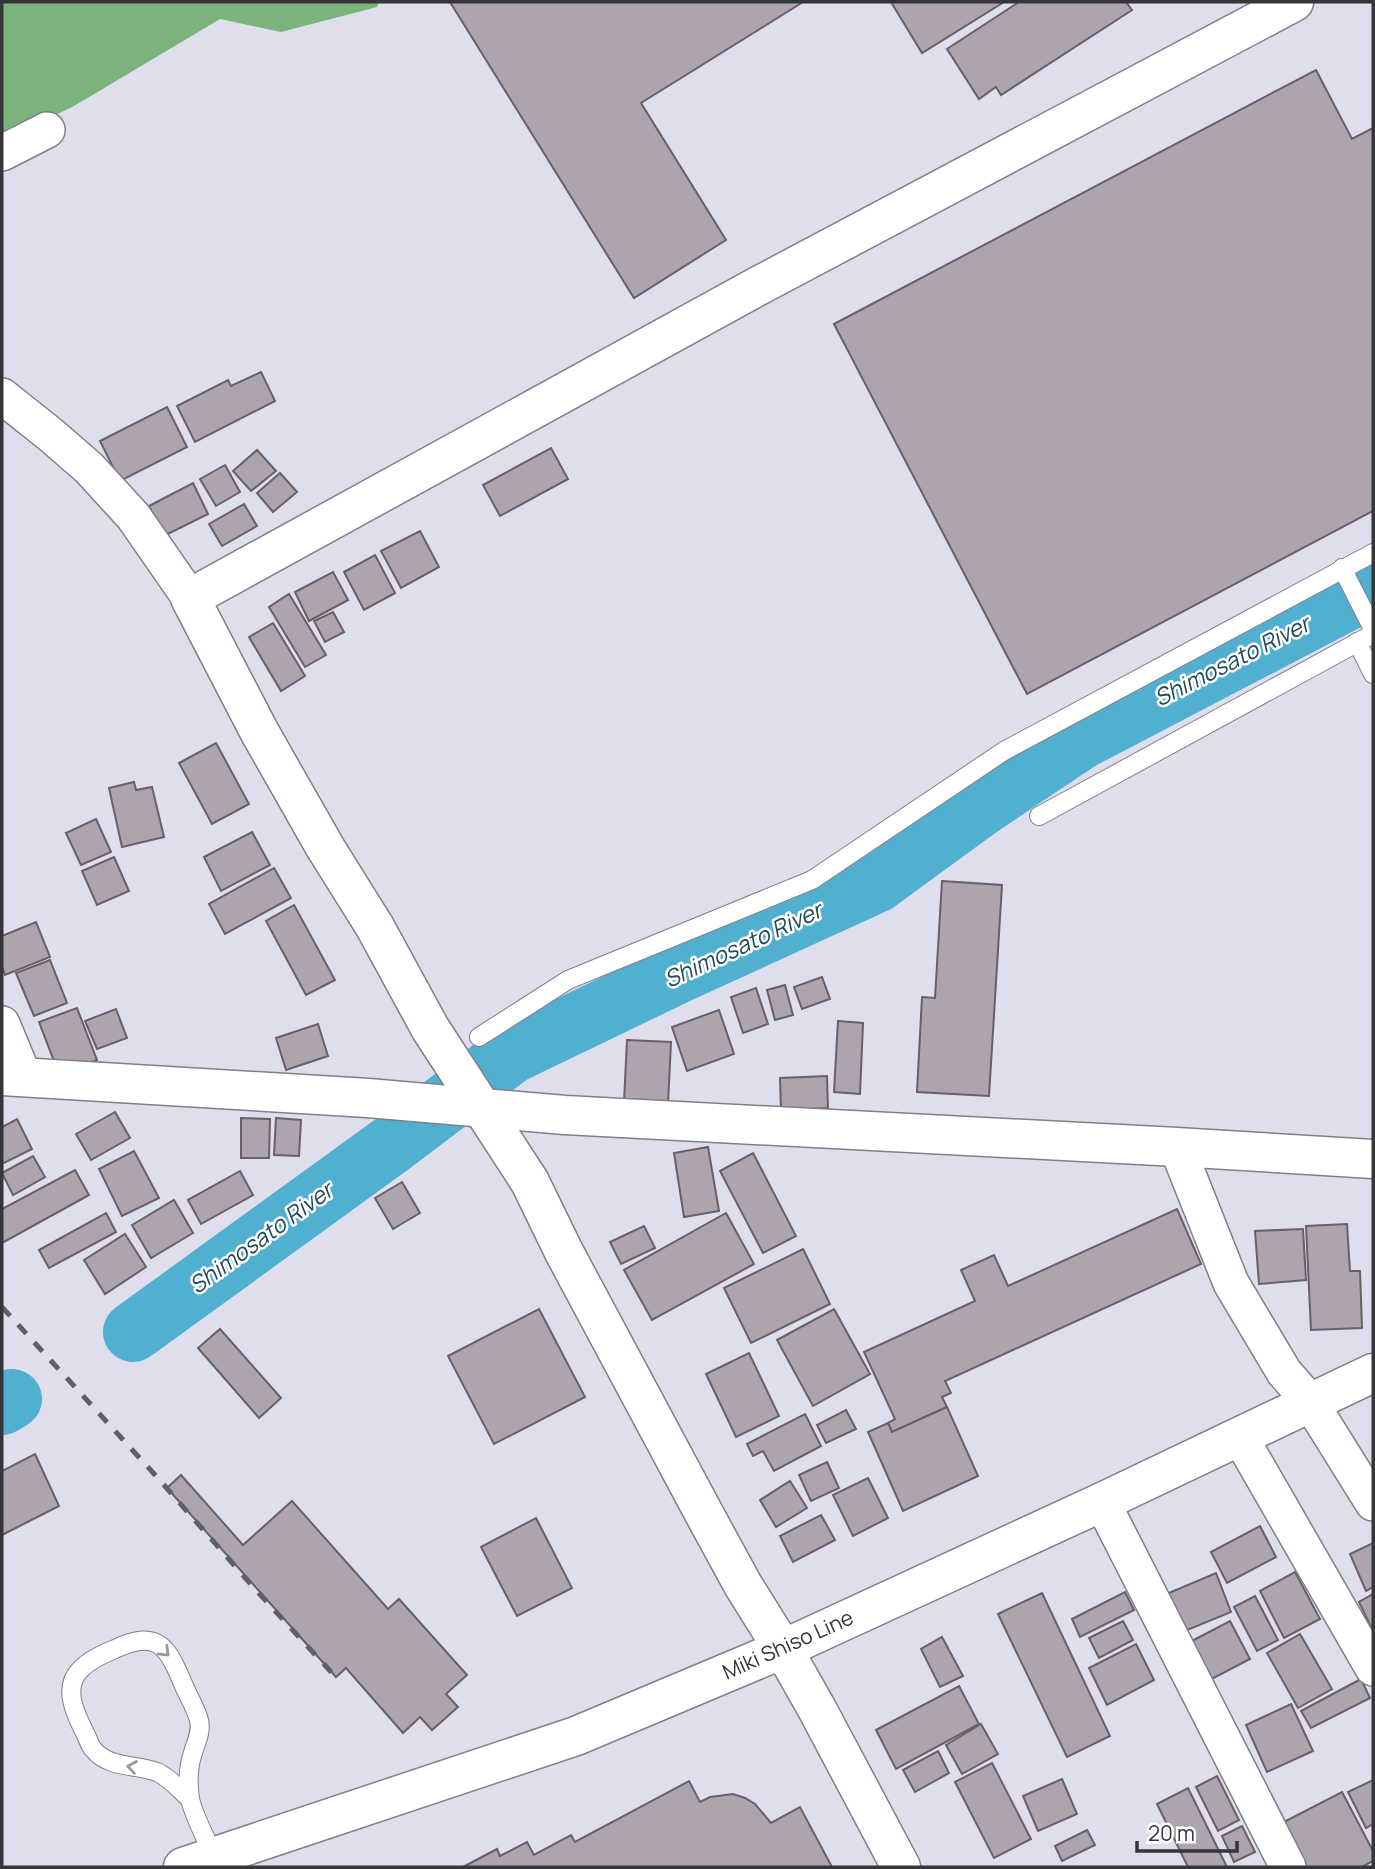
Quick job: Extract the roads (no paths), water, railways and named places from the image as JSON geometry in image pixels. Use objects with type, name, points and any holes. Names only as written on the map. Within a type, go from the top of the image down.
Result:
[{"type":"street","points":[[190,598],[1257,11],[1294,2]]},
{"type":"street","points":[[2,153],[47,130]]},
{"type":"street","points":[[2,396],[89,468],[125,506],[190,598],[259,731],[375,928],[430,1028],[530,1182],[564,1252],[731,1563],[783,1649],[901,1867]]},
{"type":"street","points":[[2,1024],[13,1077],[368,1098],[565,1115],[1373,1159]]},
{"type":"street","points":[[1177,1147],[1231,1283],[1284,1372],[1310,1402],[1373,1503]]},
{"type":"street","name":"Miki Shiso Line","points":[[205,1864],[576,1736],[783,1649],[1373,1373]]},
{"type":"street","points":[[1240,1437],[1373,1668]]},
{"type":"street","points":[[1102,1502],[1288,1867]]},
{"type":"lane","points":[[479,1037],[568,981],[813,880],[1004,751],[1373,553]]},
{"type":"lane","points":[[1342,568],[1368,635],[1373,674]]},
{"type":"lane","points":[[1039,816],[1368,635]]},
{"type":"lane","points":[[190,1799],[159,1773],[145,1768],[124,1766],[93,1749],[73,1709],[72,1689],[75,1675],[87,1662],[127,1643],[141,1640],[164,1647],[173,1658],[199,1721],[198,1739],[189,1772],[190,1799],[205,1864]]},
{"type":"waterway","name":"Shimosato River","points":[[133,1332],[391,1145],[511,1054],[876,883],[980,807],[1080,740],[1373,587]]},
{"type":"waterway","name":"Shimosato River","points":[[2,1405],[12,1399]]},
{"type":"railway","points":[[2,1307],[332,1673]]}]
